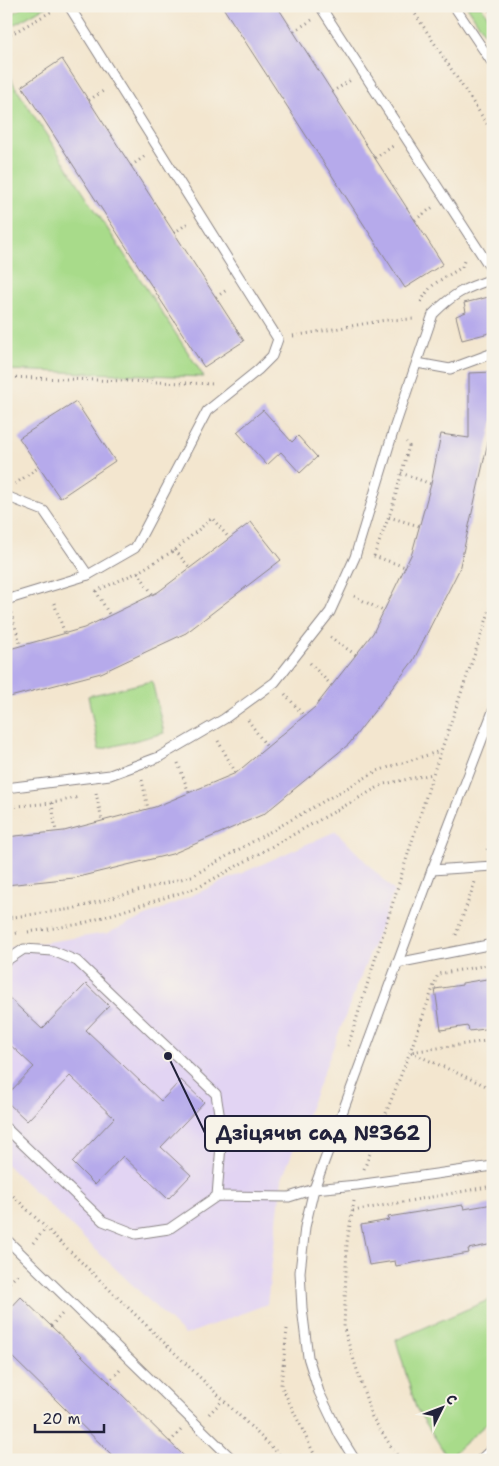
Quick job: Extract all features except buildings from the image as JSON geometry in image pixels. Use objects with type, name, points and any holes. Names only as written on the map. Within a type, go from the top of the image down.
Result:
[{"type":"lane","points":[[6,600],[88,576],[135,548],[206,411],[258,370],[272,356],[278,340],[69,6]]},
{"type":"lane","points":[[320,6],[493,272]]},
{"type":"lane","points":[[454,6],[493,64]]},
{"type":"lane","points":[[6,788],[110,775],[159,757],[224,719],[275,682],[330,612],[356,557],[394,429],[433,314],[447,300],[465,288],[493,279]]},
{"type":"lane","points":[[417,363],[450,369],[493,353]]},
{"type":"lane","points":[[6,496],[44,511],[88,576]]},
{"type":"lane","points":[[355,1460],[340,1436],[320,1392],[308,1357],[300,1272],[305,1227],[314,1189],[397,963],[493,711]]},
{"type":"lane","points":[[432,870],[493,866]]},
{"type":"lane","points":[[397,963],[493,944]]},
{"type":"lane","points":[[6,961],[24,949],[53,951],[77,961],[216,1094],[222,1132],[216,1196]]},
{"type":"lane","points":[[6,1128],[103,1221],[136,1234],[169,1229],[216,1196],[289,1197],[314,1189],[357,1185],[493,1166]]},
{"type":"lane","points":[[6,1239],[234,1460]]},
{"type":"lane","points":[[480,1460],[493,1448]]},
{"type":"path","points":[[6,37],[61,6]]},
{"type":"path","points":[[410,6],[493,133]]},
{"type":"path","points":[[487,6],[493,16]]},
{"type":"path","points":[[54,10],[59,18]]},
{"type":"path","points":[[294,31],[314,19],[310,13]]},
{"type":"path","points":[[332,92],[354,78]]},
{"type":"path","points":[[89,100],[105,90],[100,82]]},
{"type":"path","points":[[375,158],[397,144]]},
{"type":"path","points":[[131,166],[147,155],[142,147]]},
{"type":"path","points":[[415,220],[437,204]]},
{"type":"path","points":[[174,232],[190,222]]},
{"type":"path","points":[[420,303],[427,290],[438,280],[462,267],[466,255]]},
{"type":"path","points":[[216,297],[232,286]]},
{"type":"path","points":[[278,340],[386,320],[417,319],[419,311]]},
{"type":"path","points":[[6,377],[217,384]]},
{"type":"path","points":[[372,562],[388,517],[409,446],[394,429]]},
{"type":"path","points":[[14,484],[39,467]]},
{"type":"path","points":[[402,472],[431,484]]},
{"type":"path","points":[[388,517],[419,526]]},
{"type":"path","points":[[212,518],[229,538]]},
{"type":"path","points":[[175,550],[190,568]]},
{"type":"path","points":[[374,556],[405,567]]},
{"type":"path","points":[[138,572],[153,595]]},
{"type":"path","points":[[350,604],[358,589]]},
{"type":"path","points":[[96,591],[110,616]]},
{"type":"path","points":[[354,596],[383,611]]},
{"type":"path","points":[[6,935],[81,924],[199,887],[384,784],[433,774],[493,601]]},
{"type":"path","points":[[54,603],[65,634]]},
{"type":"path","points":[[11,613],[21,646]]},
{"type":"path","points":[[325,644],[336,630]]},
{"type":"path","points":[[330,637],[356,655]]},
{"type":"path","points":[[304,671],[315,656]]},
{"type":"path","points":[[310,663],[332,686]]},
{"type":"path","points":[[284,692],[304,716]]},
{"type":"path","points":[[240,725],[256,715]]},
{"type":"path","points":[[248,720],[268,747]]},
{"type":"path","points":[[210,744],[217,739],[236,773]]},
{"type":"path","points":[[6,918],[72,909],[192,876],[377,771],[440,751]]},
{"type":"path","points":[[170,767],[183,760]]},
{"type":"path","points":[[178,762],[189,793]]},
{"type":"path","points":[[133,783],[144,780],[148,808]]},
{"type":"path","points":[[10,837],[6,809],[52,803],[105,790]]},
{"type":"path","points":[[96,793],[102,821]]},
{"type":"path","points":[[52,803],[56,832]]},
{"type":"path","points":[[438,974],[449,952],[492,836]]},
{"type":"path","points":[[493,1040],[410,1052],[493,1089]]},
{"type":"path","points":[[353,1211],[493,1186]]},
{"type":"path","points":[[6,1189],[285,1460]]},
{"type":"path","points":[[198,1426],[223,1400]]},
{"type":"shaded area","points":[[336,831],[394,891],[282,1179],[267,1304],[185,1335],[6,1164],[6,948],[108,933]]},
{"type":"green space","points":[[25,6],[47,6],[6,29],[6,18]]},
{"type":"green space","points":[[467,6],[481,6],[493,24],[493,46]]},
{"type":"green space","points":[[6,64],[14,85],[204,377],[6,370]]},
{"type":"green space","points":[[152,681],[164,733],[99,750],[88,696]]},
{"type":"green space","points":[[493,1298],[493,1418],[448,1458],[416,1408],[396,1340]]},
{"type":"place","name":"Дзіцячы сад №362","points":[[168,1056]]}]
